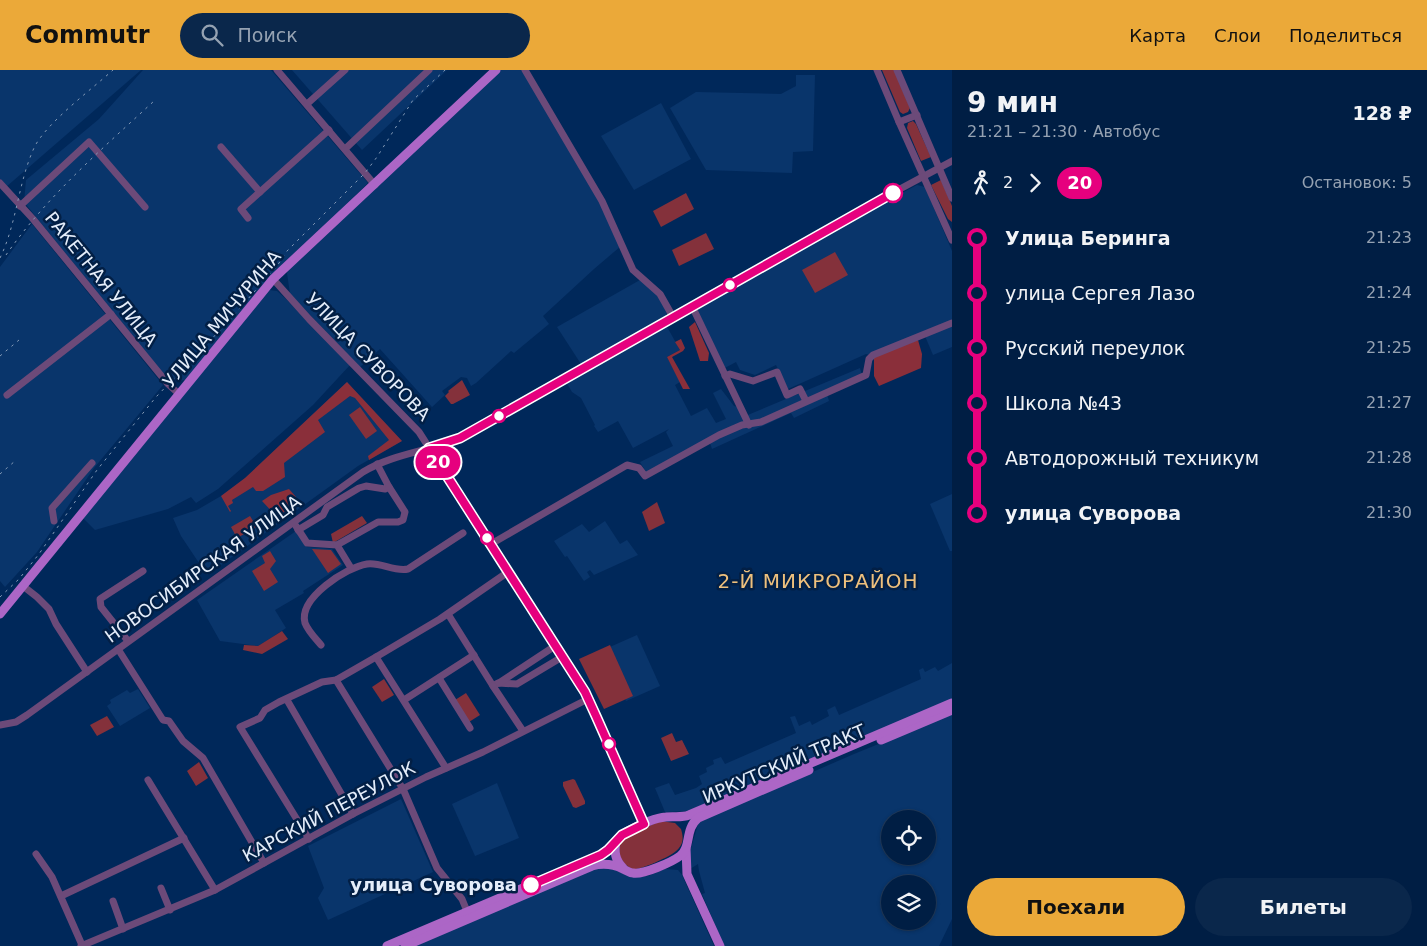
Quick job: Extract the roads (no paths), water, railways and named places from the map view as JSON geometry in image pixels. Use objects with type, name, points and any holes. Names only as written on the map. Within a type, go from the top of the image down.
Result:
[{"type":"main road","name":"УЛИЦА МИЧУРИНА","points":[[0,614],[273,279],[496,70]]},
{"type":"main road","name":"ИРКУТСКИЙ ТРАКТ","points":[[405,946],[596,857],[608,850],[626,832],[644,824],[659,818],[689,815],[952,703]]},
{"type":"main road","name":"ИРКУТСКИЙ ТРАКТ","points":[[387,946],[600,863],[640,874],[679,857],[686,848],[690,828],[698,818],[952,710]]},
{"type":"main road","points":[[616,841],[615,856],[623,869]]},
{"type":"main road","points":[[686,848],[687,874],[720,946]]},
{"type":"main road","points":[[662,864],[675,865],[687,874]]},
{"type":"street","points":[[277,70],[375,185]]},
{"type":"street","points":[[306,104],[345,70]]},
{"type":"street","points":[[345,149],[429,70]]},
{"type":"street","points":[[525,70],[602,201],[633,270],[660,294],[673,317]]},
{"type":"street","points":[[877,70],[899,122],[950,229],[952,240]]},
{"type":"street","points":[[897,70],[952,198]]},
{"type":"street","points":[[899,122],[917,115]]},
{"type":"street","points":[[248,218],[241,209],[329,130]]},
{"type":"street","points":[[20,206],[89,142],[145,207]]},
{"type":"street","points":[[221,147],[260,192]]},
{"type":"street","name":"НОВОСИБИРСКАЯ УЛИЦА","points":[[0,724],[10,724],[22,719],[363,472],[377,464],[460,438],[952,160]]},
{"type":"street","name":"РАКЕТНАЯ УЛИЦА","points":[[2,188],[20,206],[168,384],[180,394]]},
{"type":"street","name":"УЛИЦА СУВОРОВА","points":[[273,279],[419,432],[588,699],[644,824]]},
{"type":"street","points":[[692,306],[749,424]]},
{"type":"street","points":[[7,395],[110,314]]},
{"type":"street","points":[[490,544],[627,465],[639,468],[645,476],[719,435],[742,425],[761,422],[866,375],[869,359],[873,355],[952,323]]},
{"type":"street","points":[[725,376],[730,374],[753,381],[777,372],[787,395],[800,389],[806,401]]},
{"type":"street","points":[[54,521],[52,508],[92,463]]},
{"type":"street","points":[[293,522],[307,543],[337,545],[378,522],[398,522],[403,520],[405,512],[377,464]]},
{"type":"street","points":[[298,530],[323,515],[327,507],[359,488],[366,486],[385,489],[389,487]]},
{"type":"street","points":[[321,645],[306,624],[305,612],[317,592],[351,568],[373,564],[400,570],[408,569],[463,533]]},
{"type":"street","points":[[337,545],[351,568]]},
{"type":"street","points":[[128,641],[101,607],[100,599],[144,571]]},
{"type":"street","points":[[309,839],[240,727],[260,718],[265,710],[328,679],[336,680],[376,657],[448,614],[508,572]]},
{"type":"street","points":[[23,586],[38,597],[49,609],[56,624],[87,672]]},
{"type":"street","points":[[448,614],[474,655],[496,684],[523,731]]},
{"type":"street","points":[[496,684],[555,646]]},
{"type":"street","points":[[118,649],[163,720],[169,721],[184,741],[203,758],[264,863]]},
{"type":"street","points":[[404,700],[474,655]]},
{"type":"street","points":[[376,657],[446,768]]},
{"type":"street","points":[[496,684],[517,684],[562,657]]},
{"type":"street","points":[[439,678],[470,728]]},
{"type":"street","points":[[336,680],[403,789],[437,868],[462,898],[469,915]]},
{"type":"street","name":"КАРСКИЙ ПЕРЕУЛОК","points":[[82,946],[215,890],[353,814],[588,699]]},
{"type":"street","points":[[286,700],[353,814]]},
{"type":"street","points":[[148,780],[215,890]]},
{"type":"street","points":[[62,896],[184,838]]},
{"type":"street","points":[[36,854],[62,896],[82,946]]},
{"type":"street","points":[[161,888],[170,910]]},
{"type":"street","points":[[113,901],[124,929]]},
{"type":"railway","points":[[0,258],[6,245],[24,175],[34,148],[48,128],[58,118],[113,70]]},
{"type":"railway","points":[[0,597],[19,579],[39,554],[97,470],[156,397],[225,325],[277,266],[287,251],[365,173],[413,100],[445,70]]},
{"type":"railway","points":[[6,255],[22,233],[57,193],[154,101]]},
{"type":"railway","points":[[0,356],[19,340]]},
{"type":"railway","points":[[0,474],[15,461]]},
{"type":"place","name":"улица Суворова","points":[[531,885]]},
{"type":"district","name":"2-Й МИКРОРАЙОН","points":[[818,581]]}]
